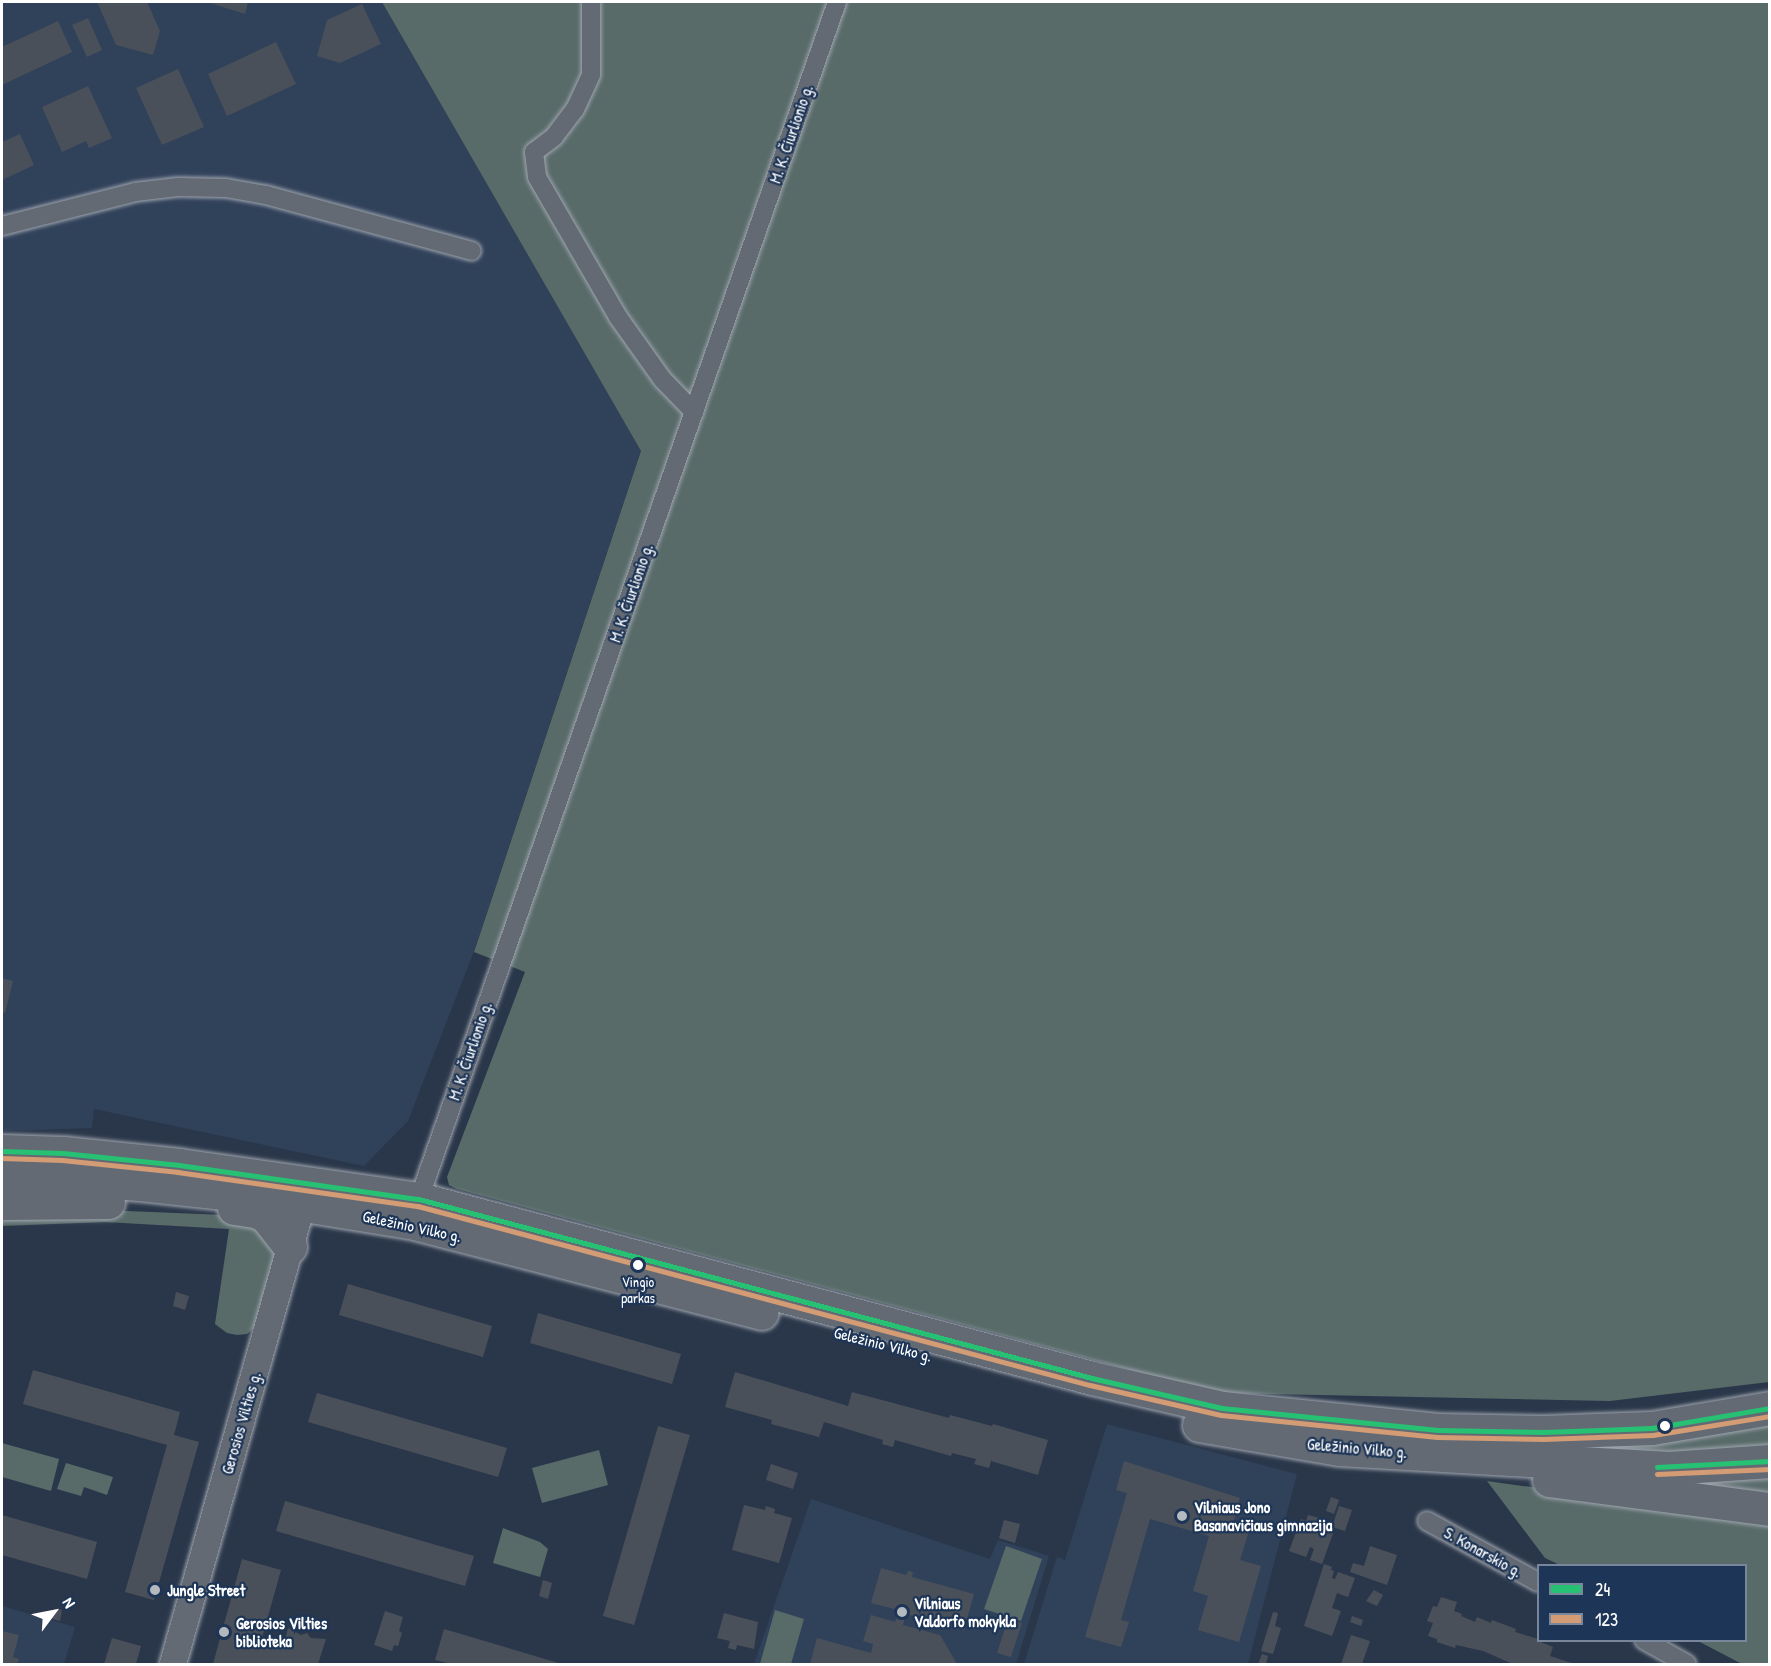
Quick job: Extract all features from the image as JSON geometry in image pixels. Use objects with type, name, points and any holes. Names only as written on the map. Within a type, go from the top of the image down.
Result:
[{"type":"highway","name":"Geležinio Vilko g.","points":[[2,1151],[75,1154],[306,1194],[641,1284],[1214,1429],[1339,1449],[1669,1468],[1770,1461]]},
{"type":"highway","name":"Geležinio Vilko g.","points":[[2,1180],[54,1178],[140,1184],[242,1196],[422,1191],[1092,1378],[1222,1408],[1438,1430],[1543,1432],[1652,1428],[1770,1408]]},
{"type":"highway","points":[[140,1184],[224,1207]]},
{"type":"highway","points":[[2,1203],[122,1202],[224,1207],[256,1211],[266,1216],[290,1246]]},
{"type":"highway","points":[[1339,1449],[1670,1498],[1770,1509]]},
{"type":"main road","name":"Gerosios Vilties g.","points":[[173,1665],[306,1194]]},
{"type":"street","points":[[591,2],[591,75],[575,109],[554,137],[534,152],[537,177],[618,317],[663,380],[694,412]]},
{"type":"street","name":"M. K. Čiurlionio g.","points":[[422,1191],[837,2]]},
{"type":"street","points":[[2,226],[59,209],[142,191],[178,187],[226,188],[266,195],[472,251]]},
{"type":"street","name":"S. Konarskio g.","points":[[1427,1521],[1537,1581]]},
{"type":"street","points":[[1646,1642],[1687,1665]]},
{"type":"shaded area","points":[[2,2],[382,2],[641,451],[474,951],[408,1121],[364,1166],[94,1109],[92,1128],[2,1131]]},
{"type":"shaded area","name":"Vingio parkas","points":[[382,2],[1769,2],[1769,1382],[1610,1401],[1217,1393],[449,1185],[447,1177],[525,972],[474,952],[641,451]]},
{"type":"shaded area","points":[[103,1210],[248,1216],[278,1243],[256,1326],[247,1334],[237,1335],[227,1333],[215,1324],[229,1229],[105,1222],[2,1226],[2,1212]]},
{"type":"shaded area","points":[[1769,1422],[1769,1449],[1655,1457],[1362,1435]]},
{"type":"shaded area","name":"Vilniaus Jono Basanavičiaus gimnazija","points":[[1107,1424],[1297,1474],[1248,1664],[1024,1664],[1057,1557],[1065,1560]]},
{"type":"shaded area","points":[[2,1443],[59,1459],[51,1491],[2,1477]]},
{"type":"shaded area","points":[[599,1450],[608,1485],[542,1503],[532,1468]]},
{"type":"shaded area","points":[[66,1463],[113,1477],[107,1495],[84,1487],[81,1496],[57,1489]]},
{"type":"shaded area","points":[[1769,1470],[1769,1495],[1645,1483]]},
{"type":"shaded area","points":[[1487,1481],[1769,1520],[1769,1664],[1742,1664],[1700,1642],[1747,1642],[1747,1564],[1558,1564],[1545,1558]]},
{"type":"shaded area","name":"Vilniaus Valdorfo mokykla","points":[[811,1499],[990,1559],[998,1540],[1049,1556],[1016,1664],[754,1664]]},
{"type":"shaded area","points":[[503,1528],[540,1542],[548,1549],[540,1577],[493,1563]]},
{"type":"shaded area","points":[[1006,1546],[1042,1559],[1021,1621],[984,1609]]},
{"type":"shaded area","points":[[2,1606],[75,1627],[64,1664],[2,1664]]},
{"type":"shaded area","points":[[775,1610],[804,1619],[791,1664],[760,1664]]},
{"type":"building","points":[[97,2],[147,2],[160,31],[153,55],[116,45]]},
{"type":"building","points":[[207,2],[248,2],[245,14]]},
{"type":"building","points":[[362,4],[381,44],[340,63],[317,56],[327,20]]},
{"type":"building","points":[[88,18],[102,50],[87,57],[72,25]]},
{"type":"building","points":[[58,21],[72,52],[2,85],[2,47]]},
{"type":"building","points":[[276,42],[296,84],[227,116],[208,74]]},
{"type":"building","points":[[178,69],[204,127],[162,145],[136,88]]},
{"type":"building","points":[[88,86],[112,138],[89,148],[86,141],[62,152],[42,107]]},
{"type":"building","points":[[20,134],[34,165],[2,180],[2,142]]},
{"type":"building","points":[[2,978],[13,981],[5,1013],[2,1012]]},
{"type":"building","points":[[348,1284],[492,1326],[483,1357],[339,1315]]},
{"type":"building","points":[[176,1292],[189,1296],[185,1310],[173,1306]]},
{"type":"building","points":[[538,1313],[681,1354],[672,1384],[530,1343]]},
{"type":"building","points":[[33,1370],[180,1412],[174,1435],[199,1442],[154,1600],[125,1592],[167,1445],[23,1404]]},
{"type":"building","points":[[735,1372],[848,1406],[852,1392],[949,1418],[950,1415],[992,1426],[993,1424],[1048,1440],[1038,1475],[991,1461],[989,1468],[974,1464],[976,1459],[952,1453],[951,1456],[895,1440],[893,1447],[882,1444],[883,1440],[824,1422],[819,1437],[771,1424],[772,1420],[725,1407]]},
{"type":"building","points":[[317,1393],[507,1448],[498,1477],[308,1422]]},
{"type":"building","points":[[658,1426],[690,1435],[634,1625],[603,1616]]},
{"type":"building","points":[[1124,1461],[1240,1498],[1233,1523],[1250,1528],[1240,1560],[1261,1566],[1239,1642],[1198,1630],[1208,1596],[1193,1591],[1209,1536],[1150,1519],[1121,1620],[1129,1622],[1121,1647],[1085,1637],[1127,1493],[1116,1490]]},
{"type":"building","points":[[771,1464],[798,1473],[793,1489],[766,1480]]},
{"type":"building","points":[[1331,1497],[1339,1500],[1334,1514],[1326,1511]]},
{"type":"building","points":[[285,1501],[474,1556],[465,1586],[276,1531]]},
{"type":"building","points":[[744,1505],[765,1510],[766,1506],[775,1509],[774,1513],[792,1518],[779,1563],[732,1550]]},
{"type":"building","points":[[1339,1506],[1352,1510],[1345,1531],[1332,1527]]},
{"type":"building","points":[[2,1515],[97,1542],[87,1579],[2,1555]]},
{"type":"building","points":[[1308,1515],[1327,1520],[1324,1527],[1334,1531],[1322,1564],[1310,1560],[1314,1549],[1310,1547],[1306,1557],[1289,1551],[1301,1519],[1306,1521]]},
{"type":"building","points":[[1004,1520],[1020,1524],[1015,1543],[999,1538]]},
{"type":"building","points":[[1370,1546],[1397,1555],[1387,1585],[1350,1572],[1353,1563],[1364,1566]]},
{"type":"building","points":[[242,1559],[281,1570],[262,1638],[284,1644],[288,1628],[301,1635],[307,1633],[311,1638],[326,1639],[318,1664],[213,1664]]},
{"type":"building","points":[[1324,1564],[1332,1567],[1331,1570],[1334,1571],[1332,1578],[1335,1579],[1338,1572],[1355,1578],[1348,1597],[1337,1593],[1332,1608],[1341,1611],[1332,1636],[1304,1626]]},
{"type":"building","points":[[881,1568],[906,1575],[908,1571],[913,1572],[912,1577],[974,1594],[964,1630],[906,1614],[903,1625],[940,1635],[957,1664],[810,1664],[817,1638],[871,1653],[873,1644],[863,1641],[871,1615],[895,1622],[898,1610],[871,1603]]},
{"type":"building","points":[[543,1580],[552,1583],[548,1599],[539,1596]]},
{"type":"building","points":[[1374,1590],[1383,1595],[1377,1606],[1366,1601]]},
{"type":"building","points":[[1441,1597],[1457,1602],[1454,1611],[1462,1614],[1461,1616],[1475,1622],[1477,1617],[1491,1623],[1492,1620],[1516,1629],[1515,1632],[1537,1639],[1537,1642],[1553,1647],[1550,1656],[1575,1664],[1513,1664],[1483,1651],[1456,1645],[1455,1648],[1437,1642],[1437,1639],[1428,1636],[1433,1623],[1427,1621],[1433,1606],[1437,1607]]},
{"type":"building","points":[[54,1609],[62,1610],[60,1621],[52,1619]]},
{"type":"building","points":[[385,1611],[403,1617],[398,1646],[394,1645],[392,1651],[374,1645]]},
{"type":"building","points":[[1273,1612],[1278,1613],[1275,1626],[1281,1628],[1273,1654],[1261,1651]]},
{"type":"building","points":[[724,1613],[758,1622],[754,1649],[737,1645],[736,1650],[728,1648],[730,1641],[717,1638]]},
{"type":"building","points":[[1352,1616],[1363,1620],[1361,1626],[1350,1622]]},
{"type":"building","points":[[1008,1619],[1022,1623],[1011,1657],[997,1653]]},
{"type":"building","points":[[444,1629],[562,1664],[452,1664],[435,1660]]},
{"type":"building","points":[[2,1631],[19,1635],[13,1657],[19,1659],[17,1664],[2,1664]]},
{"type":"building","points":[[1351,1635],[1370,1641],[1362,1664],[1341,1664]]},
{"type":"building","points":[[112,1638],[141,1646],[136,1664],[104,1664]]},
{"type":"building","points":[[1262,1654],[1268,1656],[1266,1664],[1258,1664]]},
{"type":"transit line","name":"24","points":[[2,1151],[63,1153],[179,1165],[419,1199],[1092,1378],[1222,1408],[1438,1430],[1543,1432],[1652,1428],[1770,1408]]},
{"type":"transit line","name":"123","points":[[2,1158],[62,1160],[178,1172],[418,1206],[1090,1385],[1221,1415],[1437,1437],[1543,1439],[1653,1435],[1770,1416]]},
{"type":"transit line","name":"24","points":[[1657,1467],[1770,1461]]},
{"type":"transit line","name":"123","points":[[1657,1474],[1770,1469]]},
{"type":"place","name":"Vingio parkas","points":[[638,1265]]},
{"type":"place","name":"Vilniaus Jono Basanavičiaus gimnazija","points":[[1182,1516]]},
{"type":"place","name":"Jungle Street","points":[[155,1590]]},
{"type":"place","name":"Vilniaus Valdorfo mokykla","points":[[902,1612]]},
{"type":"place","name":"Gerosios Vilties biblioteka","points":[[224,1632]]}]
